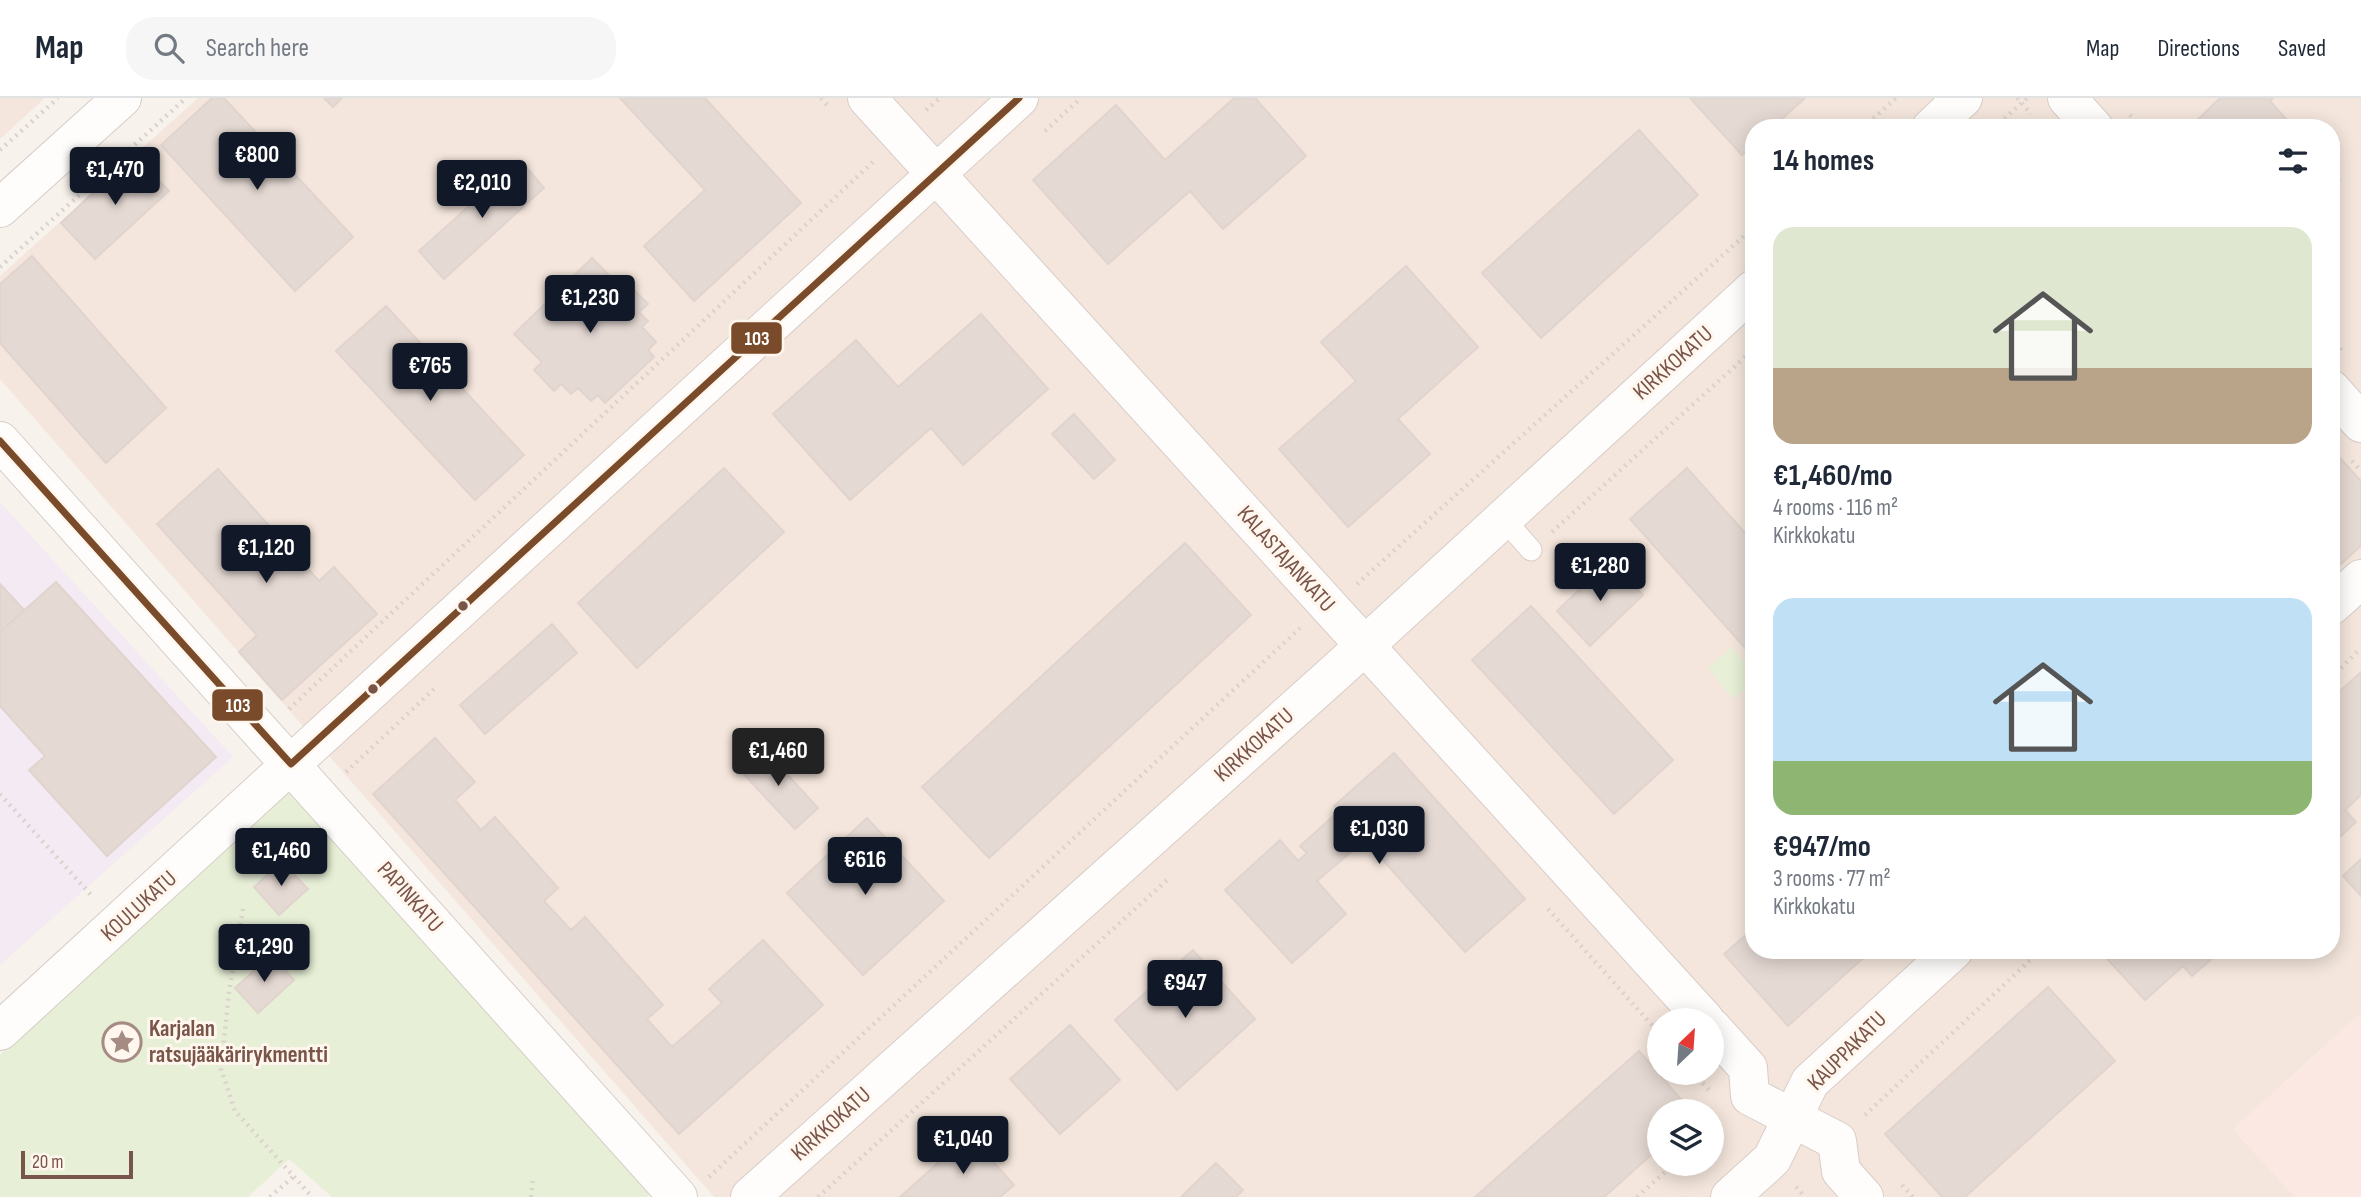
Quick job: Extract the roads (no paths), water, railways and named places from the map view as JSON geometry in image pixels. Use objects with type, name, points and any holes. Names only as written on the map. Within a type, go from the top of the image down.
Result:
[{"type":"street","points":[[0,208],[122,98]]},
{"type":"street","name":"KALASTAJANKATU","points":[[867,98],[1694,1008]]},
{"type":"street","name":"KOULUKATU","points":[[2,1025],[302,755],[1019,98]]},
{"type":"street","points":[[1941,119],[1963,98]]},
{"type":"street","points":[[2067,98],[2086,119]]},
{"type":"street","name":"KIRKKOKATU","points":[[750,1197],[1364,645],[1745,297]]},
{"type":"street","points":[[2340,399],[2361,423]]},
{"type":"street","name":"PAPINKATU","points":[[0,441],[263,735],[302,755],[688,1186]]},
{"type":"street","points":[[2340,598],[2361,579]]},
{"type":"street","name":"KAUPPAKATU","points":[[1730,1197],[1772,1159],[1810,1082],[1944,959]]},
{"type":"street","points":[[1724,1041],[1748,1068],[1750,1096],[1837,1141],[1841,1171],[1864,1197]]},
{"type":"lane","points":[[1503,518],[1531,550]]},
{"type":"place","name":"Karjalan ratsujääkärirykmentti","points":[[122,1042]]}]
